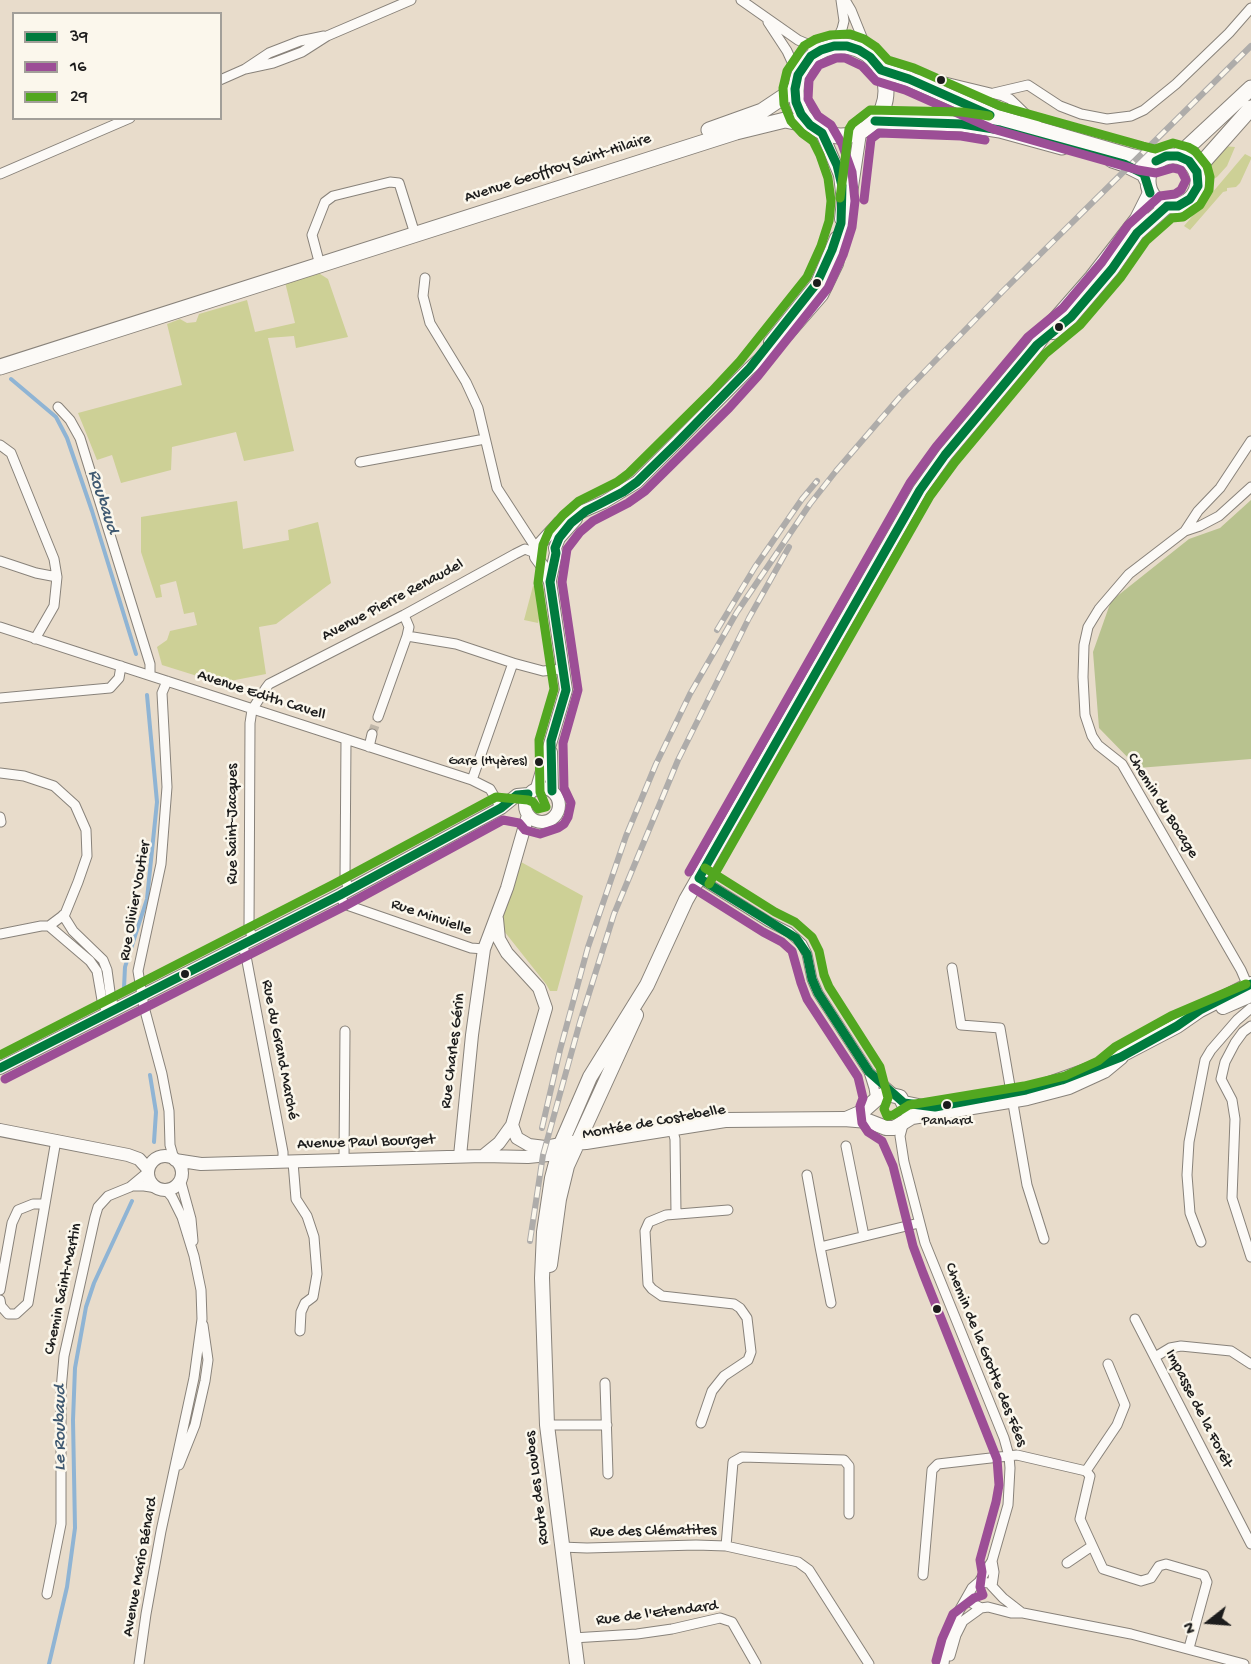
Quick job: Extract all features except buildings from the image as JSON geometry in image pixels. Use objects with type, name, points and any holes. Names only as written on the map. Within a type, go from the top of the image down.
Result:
[{"type":"main road","points":[[847,46],[860,50],[870,57],[881,70],[885,83],[886,97],[875,121],[860,133],[848,136],[834,136],[816,129],[799,108],[796,82],[803,65],[827,48],[847,46]]},
{"type":"main road","points":[[881,70],[909,79],[996,117],[1133,157],[1156,161]]},
{"type":"main road","name":"Avenue Geoffroy Saint-Hilaire","points":[[0,367],[754,114],[770,107],[796,82]]},
{"type":"main road","points":[[1178,156],[1251,88]]},
{"type":"main road","points":[[1197,172],[1251,108]]},
{"type":"main road","name":"Avenue Geoffroy Saint-Hilaire","points":[[414,229],[768,122],[785,120],[816,129]]},
{"type":"main road","points":[[567,1149],[590,1077],[647,985],[686,900],[921,490],[945,456],[1137,219],[1149,186],[1152,166],[1156,161],[1166,156],[1178,156],[1189,161],[1197,172],[1198,186],[1191,199],[1178,206],[1167,206],[1155,199],[1149,186],[1144,174],[1124,164],[1000,130],[962,124],[875,121]]},
{"type":"main road","points":[[1037,345],[1071,317],[1112,268],[1137,233],[1167,206]]},
{"type":"main road","name":"Avenue Geoffroy Saint-Hilaire","points":[[0,356],[318,260]]},
{"type":"main road","points":[[567,1149],[587,1118],[642,1001],[647,985]]},
{"type":"main road","name":"Montée de Costebelle","points":[[567,1149],[673,1132],[725,1120],[844,1119],[897,1127],[912,1117],[1011,1097],[1121,1057],[1250,989]]},
{"type":"main road","name":"Montée de Costebelle","points":[[844,1119],[862,1112],[883,1094],[934,1107],[1011,1097]]},
{"type":"main road","points":[[899,1098],[906,1113],[903,1121]]},
{"type":"main road","points":[[875,1101],[872,1114],[882,1126]]},
{"type":"main road","name":"Montée de Costebelle","points":[[587,1118],[590,1132],[597,1141]]},
{"type":"main road","name":"Montée de Costebelle","points":[[567,1149],[597,1141],[673,1132]]},
{"type":"main road","name":"Route des Loubes","points":[[567,1149],[553,1173],[544,1232],[543,1308],[547,1425],[577,1664]]},
{"type":"main road","name":"Route des Loubes","points":[[543,1308],[559,1199],[567,1166],[567,1149]]},
{"type":"street","points":[[222,79],[245,69],[273,63],[302,51],[327,36],[411,0]]},
{"type":"street","points":[[741,0],[798,40],[827,48],[842,29],[843,0]]},
{"type":"street","points":[[843,0],[851,10],[870,57]]},
{"type":"street","points":[[994,93],[1020,86],[1032,87],[1060,106],[1081,114],[1107,119],[1131,116],[1144,110],[1170,89],[1229,33],[1251,8]]},
{"type":"street","points":[[765,18],[787,51],[796,82]]},
{"type":"street","points":[[909,79],[941,81],[1010,99],[1042,131]]},
{"type":"street","points":[[1014,104],[1014,95],[1020,86]]},
{"type":"street","points":[[0,174],[125,120]]},
{"type":"street","points":[[749,369],[817,283],[841,223],[842,186],[837,165],[816,129]]},
{"type":"street","points":[[544,552],[559,523],[623,492],[637,482],[749,369],[789,333],[818,301],[837,264],[846,227],[860,133]]},
{"type":"street","points":[[318,260],[312,242],[314,225],[325,202],[333,196],[390,182],[399,183],[402,186],[414,229]]},
{"type":"street","points":[[425,278],[423,296],[430,323],[466,382],[478,408],[497,488],[544,552],[550,582],[566,690],[552,741],[533,791],[524,806],[527,814]]},
{"type":"street","points":[[58,407],[70,420],[80,438],[150,664],[150,674]]},
{"type":"street","points":[[360,462],[485,439]]},
{"type":"street","name":"Chemin du Bocage","points":[[1250,989],[1206,907],[1122,764],[1098,745],[1085,715],[1083,661],[1088,627],[1113,591],[1129,574],[1185,531],[1198,512],[1220,488],[1251,441]]},
{"type":"street","points":[[0,445],[11,453],[54,559],[57,577],[54,606],[35,639]]},
{"type":"street","points":[[1185,531],[1219,516],[1251,487]]},
{"type":"street","name":"Avenue Pierre Renaudel","points":[[252,710],[270,684],[525,549],[544,552]]},
{"type":"street","points":[[0,561],[36,573],[57,577]]},
{"type":"street","points":[[378,717],[407,636],[409,627],[404,615]]},
{"type":"street","name":"Avenue Edith Cavell","points":[[0,627],[484,784],[490,789],[501,808]]},
{"type":"street","points":[[407,636],[456,644],[513,663],[543,670],[563,669]]},
{"type":"street","points":[[472,780],[513,663]]},
{"type":"street","points":[[0,699],[110,688],[118,678],[121,666]]},
{"type":"street","name":"Rue Olivier Voutier","points":[[167,681],[162,693],[167,787],[161,864],[138,971],[141,996],[162,1074],[169,1111],[170,1145],[175,1160]]},
{"type":"street","points":[[266,688],[266,707],[274,716]]},
{"type":"street","points":[[240,705],[260,697]]},
{"type":"street","name":"Rue Saint-Jacques","points":[[247,941],[252,710]]},
{"type":"street","points":[[369,747],[372,734]]},
{"type":"street","points":[[345,892],[346,740]]},
{"type":"street","points":[[520,847],[541,822],[550,820],[557,813],[559,803],[552,791],[552,741]]},
{"type":"street","points":[[0,773],[24,776],[54,786],[75,805],[86,830],[87,856],[63,915],[48,926],[0,934]]},
{"type":"street","points":[[0,1068],[345,892],[501,808],[517,795],[543,788],[552,791]]},
{"type":"street","points":[[501,808],[527,814],[541,822]]},
{"type":"street","name":"Rue Charles Gérin","points":[[460,1156],[472,1035],[484,949],[520,847],[527,814]]},
{"type":"street","points":[[699,878],[789,932],[802,944],[818,993],[868,1072],[874,1088],[875,1101]]},
{"type":"street","name":"Rue Minvielle","points":[[345,892],[344,903],[471,948],[484,949]]},
{"type":"street","points":[[483,1156],[499,1143],[512,1125],[546,1008],[539,988],[507,952],[499,939],[497,914]]},
{"type":"street","points":[[63,915],[73,932],[103,960],[107,970],[111,1011]]},
{"type":"street","points":[[48,926],[90,961],[97,971],[102,1000],[111,1011]]},
{"type":"street","name":"Rue du Grand Marché","points":[[247,941],[246,956],[283,1152],[288,1162],[296,1199],[307,1216],[314,1238],[317,1274],[313,1297],[305,1303],[301,1312],[300,1331]]},
{"type":"street","points":[[484,949],[507,952]]},
{"type":"street","points":[[951,968],[960,1025],[1000,1028],[1027,1185],[1044,1239]]},
{"type":"street","points":[[1201,1242],[1190,1213],[1187,1175],[1189,1142],[1204,1060],[1237,1020],[1251,1008]]},
{"type":"street","points":[[1251,1026],[1234,1043],[1225,1062],[1221,1079],[1232,1100],[1235,1119],[1232,1198],[1251,1257]]},
{"type":"street","points":[[344,1160],[345,1031]]},
{"type":"street","points":[[868,1072],[899,1098]]},
{"type":"street","name":"Chemin de la Grotte des Fées","points":[[903,1121],[900,1136],[904,1162],[919,1223],[934,1269],[1010,1456],[1011,1486],[1008,1505],[992,1561],[960,1607],[944,1653],[946,1664]]},
{"type":"street","points":[[512,1125],[517,1138],[529,1145],[567,1149]]},
{"type":"street","name":"Chemin de la Grotte des Fées","points":[[882,1126],[894,1139],[904,1162]]},
{"type":"street","points":[[0,1130],[139,1159],[148,1171],[150,1182],[162,1189],[174,1187],[186,1171],[201,1164]]},
{"type":"street","points":[[673,1132],[676,1213]]},
{"type":"street","points":[[0,1300],[1,1306],[8,1314],[16,1314],[28,1303],[56,1140]]},
{"type":"street","points":[[846,1146],[864,1236]]},
{"type":"street","name":"Avenue Paul Bourget","points":[[175,1160],[201,1164],[460,1156],[532,1157],[567,1149]]},
{"type":"street","points":[[148,1171],[157,1158],[166,1157],[175,1160],[180,1168],[181,1178]]},
{"type":"street","points":[[532,1157],[548,1163],[553,1173]]},
{"type":"street","name":"Chemin Saint-Martin","points":[[130,1187],[148,1171]]},
{"type":"street","points":[[807,1175],[831,1303]]},
{"type":"street","name":"Avenue Mario Bénard","points":[[181,1178],[193,1227],[194,1256]]},
{"type":"street","name":"Chemin Saint-Martin","points":[[47,1594],[61,1524],[61,1390],[64,1356],[98,1207],[108,1196],[130,1187],[144,1186],[162,1189]]},
{"type":"street","name":"Avenue Mario Bénard","points":[[140,1664],[153,1576],[194,1378],[202,1318],[201,1290],[182,1217],[172,1197],[162,1189]]},
{"type":"street","points":[[0,1290],[9,1234],[18,1210],[33,1204],[45,1204]]},
{"type":"street","points":[[701,1423],[712,1391],[724,1376],[748,1360],[751,1352],[747,1318],[734,1304],[662,1296],[652,1290],[648,1284],[645,1231],[649,1222],[676,1213],[728,1210]]},
{"type":"street","points":[[820,1247],[919,1223]]},
{"type":"street","name":"Impasse de la Forêt","points":[[1135,1319],[1251,1545]]},
{"type":"street","points":[[1155,1357],[1170,1348],[1181,1346],[1231,1352],[1251,1364]]},
{"type":"street","points":[[1086,1471],[1117,1425],[1125,1405],[1108,1364]]},
{"type":"street","points":[[605,1383],[608,1474]]},
{"type":"street","points":[[547,1425],[607,1425]]},
{"type":"street","points":[[923,1575],[932,1470],[939,1464],[1017,1455],[1086,1471],[1090,1476],[1080,1519],[1103,1569],[1141,1581],[1151,1578],[1159,1566],[1166,1564],[1204,1575],[1207,1582],[1189,1648]]},
{"type":"street","points":[[726,1546],[733,1461],[742,1456],[844,1460],[849,1466],[849,1514]]},
{"type":"street","name":"Rue des Clématites","points":[[561,1547],[726,1546],[798,1562],[809,1570],[869,1664]]},
{"type":"street","points":[[1067,1563],[1092,1546]]},
{"type":"street","name":"Chemin de la Grotte des Fées","points":[[985,1607],[994,1602],[992,1561]]},
{"type":"street","points":[[979,1582],[986,1582],[1013,1607],[1023,1613]]},
{"type":"street","points":[[970,1593],[972,1603],[985,1607],[1131,1634],[1245,1664]]},
{"type":"street","points":[[946,1664],[963,1621],[985,1607]]},
{"type":"street","name":"Rue de l'Etendard","points":[[573,1638],[637,1634],[720,1618],[732,1622],[756,1664]]},
{"type":"green space","points":[[1223,146],[1235,147],[1227,166],[1217,177],[1202,186],[1202,172]]},
{"type":"green space","points":[[1245,154],[1251,159],[1240,183],[1236,187],[1227,188],[1227,191],[1223,192],[1190,230],[1184,226]]},
{"type":"green space","points":[[317,272],[328,279],[348,337],[296,348],[294,336],[268,338],[294,451],[244,461],[236,432],[172,447],[171,470],[121,483],[112,455],[97,460],[78,413],[182,385],[167,324],[180,319],[187,323],[196,322],[199,314],[247,300],[255,332],[295,323],[285,282]]},
{"type":"green space","points":[[1251,500],[1251,759],[1138,768],[1099,728],[1093,652],[1111,601],[1189,539],[1220,528]]},
{"type":"green space","points":[[237,501],[243,549],[289,540],[288,530],[318,522],[331,583],[276,624],[259,627],[266,674],[225,682],[210,680],[162,665],[157,647],[167,640],[170,631],[197,625],[194,612],[184,614],[176,581],[160,585],[162,597],[156,598],[141,552],[141,517]]},
{"type":"green space","points":[[533,586],[546,589],[538,623],[524,620]]},
{"type":"green space","points":[[521,862],[583,896],[557,991],[550,991],[500,926],[505,903]]},
{"type":"waterway","name":"Roubaud","points":[[11,379],[56,417],[67,438],[136,654]]},
{"type":"waterway","name":"Roubaud","points":[[124,988],[125,967],[147,899],[157,802],[147,695]]},
{"type":"waterway","name":"Le Roubaud","points":[[150,1075],[156,1112],[154,1142]]},
{"type":"waterway","name":"Le Roubaud","points":[[49,1664],[67,1587],[75,1528],[73,1420],[75,1368],[86,1307],[94,1283],[132,1201]]},
{"type":"tunnel","points":[[372,734],[378,717]]},
{"type":"railway","points":[[1095,200],[1251,46]]},
{"type":"railway","points":[[542,1128],[588,947],[626,836],[656,764],[690,694],[737,612],[810,504],[899,398],[1100,195]]},
{"type":"railway","points":[[717,630],[755,567],[817,481]]},
{"type":"railway","points":[[530,1241],[543,1155],[580,1022],[614,914],[678,760],[749,618],[789,547]]},
{"type":"transit line","name":"29","points":[[0,1055],[334,884],[496,797],[528,800],[533,802],[538,809],[546,807],[540,792],[539,740],[554,689],[538,583],[543,545],[549,531],[563,515],[579,501],[617,482],[629,473],[712,391],[740,361],[807,277],[829,221],[831,201],[828,178],[820,155],[813,141],[791,121],[784,104],[783,88],[787,71],[804,46],[830,35],[850,34],[876,47],[888,60],[914,68],[1000,106],[1155,149],[1173,143],[1195,151],[1207,166],[1210,177],[1209,190],[1200,205],[1183,217],[1172,218],[1146,241],[1121,277],[1080,325],[1045,354],[955,462],[930,496],[709,884]]},
{"type":"transit line","name":"39","points":[[552,791],[551,741],[566,690],[550,582],[555,548],[559,538],[571,523],[586,511],[637,482],[677,443],[749,369],[817,283],[841,223],[842,186],[837,165],[822,133],[810,125],[801,114],[796,102],[795,89],[798,75],[811,56],[834,46],[847,46],[859,50],[870,57],[881,70]]},
{"type":"transit line","name":"16","points":[[5,1079],[345,906],[503,820],[519,823],[525,830],[540,834],[564,824],[571,803],[564,788],[563,743],[578,690],[562,582],[567,549],[580,532],[593,521],[628,503],[645,491],[729,408],[758,376],[828,288],[843,255],[852,227],[855,201],[852,172],[842,144],[831,125],[818,116],[808,99],[809,80],[819,65],[836,58],[845,58],[862,66],[876,81],[905,90],[993,129],[1138,170],[1156,173],[1173,168],[1181,170],[1186,180],[1181,190],[1175,194],[1160,196],[1128,225],[1102,262],[1063,308],[1028,337],[936,447],[910,483],[689,872]]},
{"type":"transit line","name":"39","points":[[881,70],[909,79],[990,115]]},
{"type":"transit line","name":"29","points":[[840,198],[849,129],[870,110],[962,112],[989,116]]},
{"type":"transit line","name":"39","points":[[875,121],[962,124],[1000,130],[1124,164],[1144,174],[1150,193]]},
{"type":"transit line","name":"16","points":[[864,200],[871,139],[879,133],[961,136],[985,140]]},
{"type":"transit line","name":"39","points":[[1156,161],[1166,156],[1178,156],[1189,161],[1197,172],[1198,186],[1190,199],[1178,206],[1167,206]]},
{"type":"transit line","name":"39","points":[[699,878],[920,490],[945,455],[1037,345],[1071,317],[1112,269],[1137,233],[1167,206]]},
{"type":"transit line","name":"39","points":[[0,1068],[340,895],[501,808],[517,795],[528,794]]},
{"type":"transit line","name":"29","points":[[705,868],[795,922],[812,937],[819,951],[829,987],[880,1067],[888,1098],[884,1109],[887,1116],[909,1105],[1024,1086],[1065,1076],[1098,1061],[1115,1047],[1171,1016],[1246,984]]},
{"type":"transit line","name":"39","points":[[699,878],[796,938],[807,954],[812,979],[818,993],[869,1072],[904,1103],[935,1107],[1026,1090],[1062,1080],[1121,1057],[1177,1026],[1200,1010],[1251,984]]},
{"type":"transit line","name":"16","points":[[693,888],[782,942],[792,951],[807,999],[858,1077],[863,1098],[860,1106],[862,1123],[868,1132],[882,1141],[893,1166],[913,1246],[997,1459],[999,1485],[980,1560],[982,1572],[980,1587],[983,1595],[974,1598],[953,1614],[942,1639],[936,1661]]},
{"type":"place","name":"Gare (Hyères)","points":[[539,762]]},
{"type":"place","name":"Panhard","points":[[947,1105]]}]
